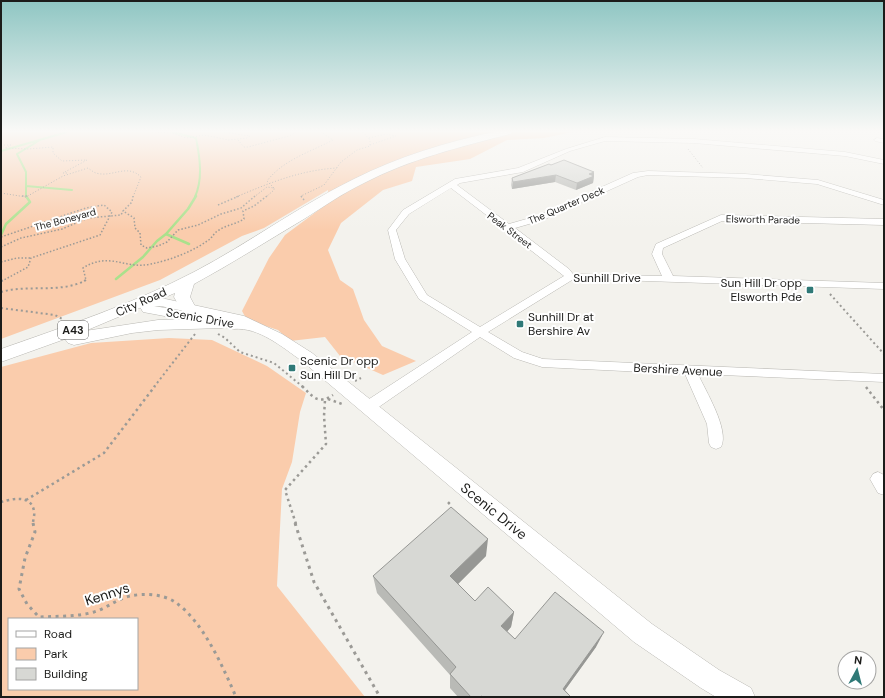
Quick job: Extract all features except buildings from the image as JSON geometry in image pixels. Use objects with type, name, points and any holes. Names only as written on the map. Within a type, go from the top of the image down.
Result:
[{"type":"highway","name":"City Road","points":[[1,356],[144,302],[183,278],[273,232],[368,176],[394,165]]},
{"type":"highway","name":"City Road","points":[[1,345],[183,278]]},
{"type":"highway","points":[[183,278],[182,297],[188,308]]},
{"type":"highway","points":[[101,308],[132,302],[144,302]]},
{"type":"highway","points":[[1,356],[97,334],[132,328],[163,324],[217,328]]},
{"type":"main road","name":"Scenic Drive","points":[[247,324],[217,328],[148,309],[144,302],[161,302],[239,319],[290,345],[308,357],[643,633],[710,679],[742,697]]},
{"type":"street","points":[[449,185],[458,181],[520,170],[533,165]]},
{"type":"street","name":"The Quarter Deck","points":[[506,228],[540,218],[636,175],[648,173],[745,176],[818,182],[884,203]]},
{"type":"street","name":"Peak Street","points":[[449,185],[455,187],[570,277]]},
{"type":"street","name":"Bershire Avenue","points":[[449,185],[406,212],[392,230],[400,259],[423,297],[518,355],[542,364],[884,378]]},
{"type":"street","name":"Elsworth Parade","points":[[669,279],[657,254],[660,246],[721,218],[884,222]]},
{"type":"street","name":"Sunhill Drive","points":[[368,407],[480,332],[562,280],[570,277],[884,286]]},
{"type":"street","points":[[690,371],[714,424],[716,443]]},
{"type":"path","points":[[71,173],[64,174],[79,165]]},
{"type":"path","points":[[274,188],[267,181],[270,175],[284,165]]},
{"type":"path","points":[[309,210],[301,196],[324,185],[339,165]]},
{"type":"path","points":[[700,165],[706,172]]},
{"type":"path","points":[[218,205],[305,170],[322,167],[337,168]]},
{"type":"path","points":[[1,194],[26,197],[63,176],[88,168],[96,173],[132,171],[139,174],[141,177],[135,190],[132,202],[123,211],[134,218],[135,228],[140,233],[141,245],[147,248],[158,246],[167,242],[178,230],[242,208],[267,187],[274,188]]},
{"type":"path","points":[[1,292],[12,288],[70,286],[86,280],[83,268],[91,261],[107,259],[123,261],[131,265],[150,264],[179,254],[198,246],[211,238],[218,230],[244,219],[243,211],[253,207],[256,203],[265,198],[269,192],[274,190],[274,188]]},
{"type":"path","points":[[1,237],[86,208],[104,205],[112,212],[100,235],[31,258],[18,258],[1,262]]},
{"type":"path","name":"The Boneyard","points":[[1,247],[22,238],[62,229],[88,218],[122,215],[123,211]]},
{"type":"path","points":[[1,281],[28,267],[31,258]]},
{"type":"path","points":[[828,291],[884,354]]},
{"type":"path","points":[[1,308],[55,315],[66,321]]},
{"type":"path","points":[[217,328],[218,334],[225,338],[240,352],[274,363],[316,399],[325,400],[361,378]]},
{"type":"path","points":[[1,502],[18,498],[26,500],[104,453],[197,332],[192,331]]},
{"type":"path","points":[[866,387],[884,410]]},
{"type":"path","points":[[325,400],[324,416],[326,444],[285,490],[314,582],[380,697]]},
{"type":"path","name":"Kennys","points":[[26,500],[33,506],[35,513],[33,521],[35,532],[25,558],[19,589],[28,604],[39,617],[65,616],[93,612],[118,600],[136,595],[165,597],[181,608],[198,627],[215,653],[236,697]]},
{"type":"path","points":[[448,504],[451,501]]},
{"type":"green space","points":[[1,165],[432,165],[416,167],[412,181],[383,190],[341,223],[328,250],[340,280],[353,289],[364,320],[382,346],[416,361],[383,375],[340,356],[325,337],[290,341],[278,330],[247,320],[242,311],[269,258],[285,235],[328,203],[328,190],[264,228],[242,236],[160,280],[1,339]]},
{"type":"green space","points":[[169,338],[212,340],[267,366],[306,393],[300,412],[292,462],[282,489],[277,586],[365,697],[1,697],[1,367],[91,343]]},
{"type":"waterway","points":[[22,165],[26,172],[26,186]]},
{"type":"waterway","points":[[195,197],[198,190],[200,165]]},
{"type":"waterway","points":[[26,186],[72,190]]},
{"type":"waterway","points":[[26,186],[26,196]]},
{"type":"waterway","points":[[1,235],[6,224],[30,202],[26,196]]},
{"type":"waterway","points":[[166,234],[188,209],[196,196]]},
{"type":"waterway","points":[[116,279],[143,257],[157,241],[166,234]]},
{"type":"waterway","points":[[166,234],[189,244]]},
{"type":"place","name":"Sun Hill Dr opp Elsworth Pde","points":[[810,290]]},
{"type":"place","name":"Sunhill Dr at Bershire Av","points":[[520,324]]},
{"type":"place","name":"Scenic Dr opp Sun Hill Dr","points":[[292,368]]}]
